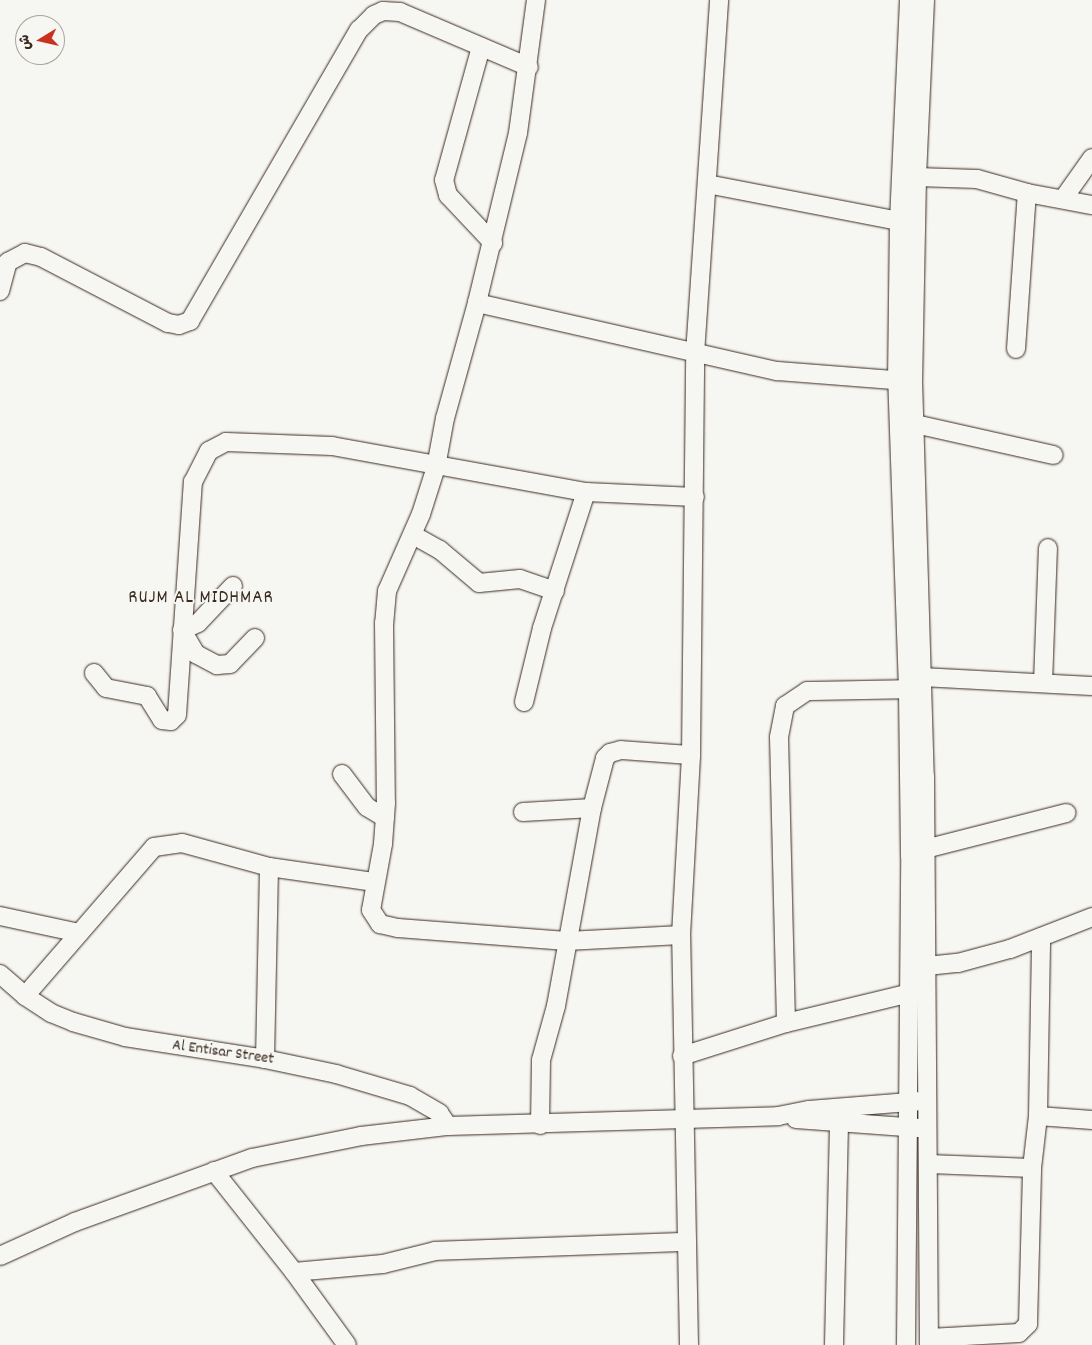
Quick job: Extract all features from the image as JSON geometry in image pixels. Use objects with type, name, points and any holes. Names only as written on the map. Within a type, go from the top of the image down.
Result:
[{"type":"street","points":[[536,0],[529,66],[518,133],[493,243],[445,418],[436,467],[413,535],[392,575],[384,605],[388,729],[385,818],[371,910],[380,924],[388,927],[567,941],[681,935]]},
{"type":"street","points":[[689,1345],[682,1056],[684,1000],[681,935],[691,755],[695,354],[719,0]]},
{"type":"street","points":[[909,0],[898,222],[905,381],[910,993],[919,1101],[927,1128],[929,1164],[929,1342],[1019,1334],[1025,1330],[1028,1324],[1032,1168],[1038,1116],[1041,937]]},
{"type":"street","points":[[906,1345],[908,1128],[919,1101],[927,966],[915,424],[905,381],[925,0]]},
{"type":"street","points":[[0,291],[8,262],[25,253],[41,257],[168,323],[180,324],[190,321],[359,30],[383,5],[529,66]]},
{"type":"street","points":[[481,47],[444,180],[448,195],[493,243]]},
{"type":"street","points":[[1063,199],[1092,158]]},
{"type":"street","points":[[917,177],[977,179],[1027,194],[1092,205]]},
{"type":"street","points":[[706,184],[898,222]]},
{"type":"street","points":[[1016,349],[1027,194]]},
{"type":"street","points":[[477,303],[695,354],[794,374],[905,381]]},
{"type":"street","points":[[915,424],[1054,455]]},
{"type":"street","points":[[94,673],[106,688],[147,696],[156,715],[162,720],[171,721],[177,715],[193,482],[204,459],[217,445],[242,441],[332,446],[397,455],[436,467],[586,492],[695,497]]},
{"type":"street","points":[[524,702],[542,628],[586,492]]},
{"type":"street","points":[[413,535],[449,556],[479,583],[520,579],[555,591]]},
{"type":"street","points":[[1043,683],[1048,548]]},
{"type":"street","points":[[182,630],[198,623],[233,586]]},
{"type":"street","points":[[182,630],[196,654],[217,665],[230,664],[255,638]]},
{"type":"street","points":[[921,677],[1092,686]]},
{"type":"street","points":[[786,1023],[779,737],[785,706],[807,691],[908,689]]},
{"type":"street","points":[[540,1125],[541,1060],[556,1006],[592,808],[602,765],[610,753],[621,750],[691,755]]},
{"type":"street","points":[[342,774],[367,807],[385,818]]},
{"type":"street","points":[[523,812],[592,808]]},
{"type":"street","points":[[925,849],[1066,813]]},
{"type":"street","points":[[25,996],[154,847],[182,844],[269,867],[375,882]]},
{"type":"street","points":[[265,1058],[269,867]]},
{"type":"street","points":[[0,916],[79,933]]},
{"type":"street","points":[[927,966],[966,961],[1041,937],[1092,917]]},
{"type":"street","name":"Al Entisar Street","points":[[0,974],[25,996],[51,1013],[125,1038],[265,1058],[306,1066],[410,1096],[438,1113],[448,1126]]},
{"type":"street","points":[[682,1056],[786,1023],[910,993]]},
{"type":"street","points":[[778,1116],[809,1110],[919,1101]]},
{"type":"street","points":[[0,1256],[75,1222],[252,1158],[346,1138],[448,1126],[540,1125],[685,1118],[778,1116],[908,1128],[927,1128]]},
{"type":"street","points":[[1038,1116],[1092,1120]]},
{"type":"street","points":[[834,1345],[839,1122]]},
{"type":"street","points":[[929,1164],[1032,1168]]},
{"type":"street","points":[[214,1171],[294,1272],[347,1345]]},
{"type":"street","points":[[294,1272],[383,1264],[435,1251],[686,1242]]},
{"type":"district","name":"RUJM AL MIDHMAR","points":[[201,599]]}]
